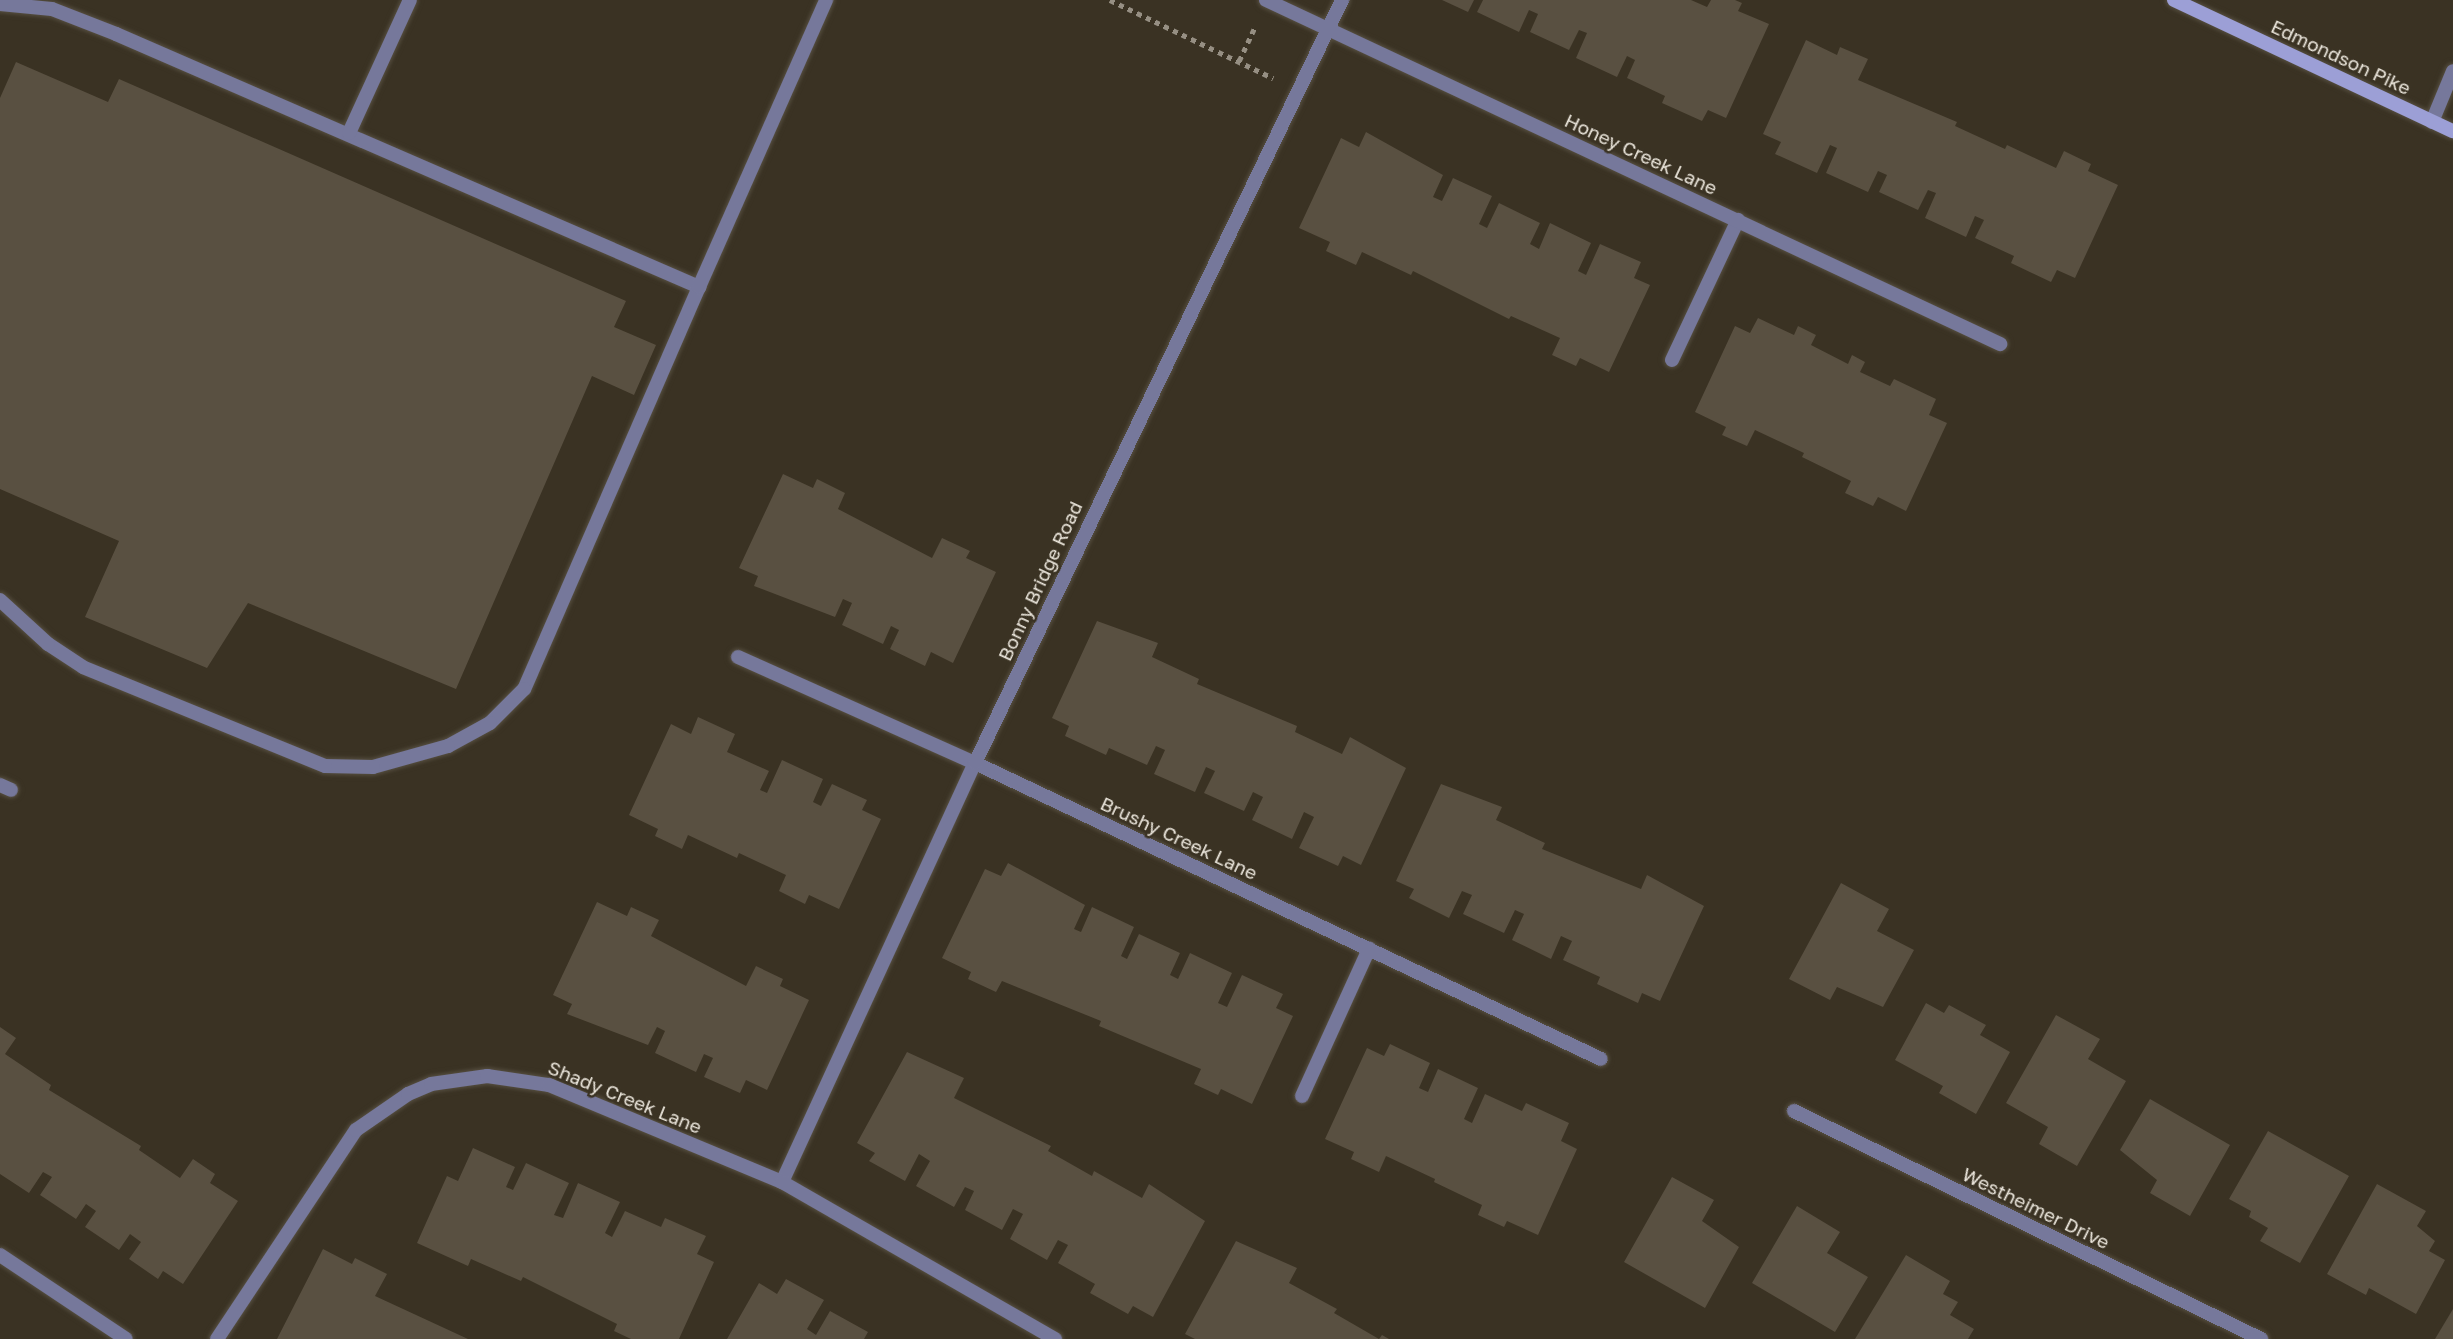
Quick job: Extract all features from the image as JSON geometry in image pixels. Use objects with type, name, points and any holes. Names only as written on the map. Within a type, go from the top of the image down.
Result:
[{"type":"main road","name":"Edmondson Pike","points":[[2174,0],[2453,131]]},
{"type":"street","points":[[349,133],[410,0]]},
{"type":"street","points":[[0,600],[48,644],[83,667],[325,766],[373,767],[448,746],[490,723],[524,689],[826,0]]},
{"type":"street","name":"Honey Creek Lane","points":[[1266,0],[2000,344]]},
{"type":"street","name":"Bonny Bridge Road","points":[[782,1182],[975,763],[1296,89],[1342,0]]},
{"type":"street","points":[[0,4],[52,9],[349,133],[699,287]]},
{"type":"street","points":[[2432,122],[2453,71]]},
{"type":"street","points":[[1672,360],[1738,220]]},
{"type":"street","name":"Brushy Creek Lane","points":[[738,657],[975,763],[1601,1059]]},
{"type":"street","points":[[1302,1096],[1369,949]]},
{"type":"street","name":"Shady Creek Lane","points":[[217,1339],[356,1130],[388,1104],[431,1084],[487,1076],[549,1084],[782,1182],[1055,1339]]},
{"type":"street","name":"Westheimer Drive","points":[[1794,1111],[2261,1339]]},
{"type":"street","points":[[0,1255],[126,1339]]},
{"type":"path","points":[[1111,0],[1296,89]]},
{"type":"building","points":[[1442,0],[1474,0],[1468,12]]},
{"type":"building","points":[[1483,0],[1691,0],[1707,7],[1711,0],[1735,0],[1742,3],[1738,11],[1769,24],[1726,118],[1708,110],[1702,121],[1662,103],[1665,96],[1627,78],[1635,60],[1627,56],[1617,77],[1576,58],[1587,33],[1579,30],[1569,50],[1530,32],[1538,14],[1529,10],[1519,32],[1477,12]]},
{"type":"building","points":[[1806,40],[1837,55],[1840,47],[1868,59],[1858,80],[1957,122],[1955,126],[2005,149],[2007,145],[2056,168],[2064,151],[2091,164],[2088,171],[2118,185],[2075,278],[2057,270],[2051,282],[2011,263],[2014,256],[1975,238],[1984,220],[1975,216],[1966,237],[1925,218],[1936,193],[1928,190],[1918,210],[1879,192],[1887,175],[1878,171],[1868,192],[1826,173],[1837,148],[1830,145],[1817,173],[1775,154],[1781,142],[1763,134]]},
{"type":"building","points":[[16,62],[108,102],[119,79],[626,301],[614,327],[656,345],[634,395],[592,376],[456,689],[248,603],[207,668],[85,617],[119,541],[0,489],[0,98]]},
{"type":"building","points":[[1366,132],[1443,175],[1433,197],[1442,201],[1453,178],[1492,196],[1479,224],[1487,228],[1499,203],[1540,223],[1530,244],[1539,249],[1550,223],[1591,243],[1578,271],[1586,275],[1600,244],[1641,262],[1634,278],[1650,285],[1609,372],[1580,358],[1576,366],[1552,355],[1560,338],[1511,316],[1509,319],[1413,271],[1411,275],[1362,252],[1356,265],[1326,251],[1330,242],[1299,228],[1341,138],[1359,147]]},
{"type":"building","points":[[1758,318],[1794,335],[1798,326],[1816,335],[1811,345],[1848,364],[1852,355],[1865,362],[1860,372],[1890,386],[1894,379],[1936,399],[1929,415],[1947,423],[1906,511],[1878,497],[1873,506],[1845,493],[1851,481],[1802,457],[1804,453],[1755,430],[1747,446],[1722,435],[1726,427],[1695,412],[1735,326],[1750,333]]},
{"type":"building","points":[[783,474],[813,488],[817,479],[845,493],[838,509],[932,558],[942,538],[970,551],[966,558],[996,572],[953,663],[931,652],[925,666],[890,649],[899,630],[891,626],[883,644],[842,625],[852,603],[843,599],[835,617],[754,586],[758,576],[739,568]]},
{"type":"building","points":[[1097,621],[1158,643],[1152,657],[1199,679],[1197,684],[1297,726],[1295,732],[1342,754],[1350,737],[1406,768],[1361,865],[1343,856],[1338,866],[1299,848],[1314,817],[1304,812],[1292,839],[1252,820],[1263,797],[1253,792],[1244,811],[1204,793],[1215,771],[1206,767],[1195,792],[1154,774],[1165,750],[1156,746],[1147,765],[1109,748],[1106,755],[1065,736],[1069,726],[1052,718]]},
{"type":"building","points":[[698,717],[735,734],[727,752],[769,771],[760,790],[767,793],[782,760],[823,779],[813,802],[821,806],[832,784],[867,800],[862,810],[881,819],[839,909],[809,895],[805,904],[779,891],[786,875],[739,853],[737,858],[688,835],[682,849],[655,836],[658,829],[629,815],[671,724],[691,734]]},
{"type":"building","points":[[1441,784],[1502,807],[1496,820],[1545,843],[1542,849],[1641,889],[1647,875],[1704,906],[1660,1001],[1642,993],[1638,1003],[1597,984],[1600,977],[1563,960],[1572,941],[1561,936],[1551,959],[1512,940],[1524,914],[1515,910],[1504,933],[1463,914],[1472,895],[1462,891],[1449,918],[1409,898],[1414,889],[1396,881]]},
{"type":"building","points":[[1008,863],[1085,905],[1074,929],[1081,932],[1092,907],[1134,927],[1121,956],[1127,959],[1139,934],[1180,953],[1170,975],[1178,979],[1190,953],[1232,973],[1218,1003],[1227,1007],[1242,975],[1283,994],[1276,1008],[1293,1016],[1252,1104],[1221,1089],[1218,1095],[1194,1084],[1201,1069],[1099,1026],[1101,1021],[1002,981],[996,992],[968,979],[971,972],[942,958],[985,869],[1001,876]]},
{"type":"building","points":[[1841,883],[1889,909],[1877,931],[1914,950],[1883,1007],[1837,987],[1830,1000],[1789,979]]},
{"type":"building","points":[[597,902],[627,916],[631,907],[659,920],[651,936],[746,986],[756,966],[783,979],[780,986],[809,1000],[767,1090],[746,1080],[740,1093],[704,1077],[713,1058],[704,1054],[696,1072],[655,1053],[665,1031],[657,1027],[648,1045],[567,1014],[572,1004],[553,995]]},
{"type":"building","points":[[1926,1003],[1944,1013],[1949,1005],[1986,1025],[1980,1035],[2010,1052],[1976,1114],[1939,1093],[1943,1086],[1895,1060]]},
{"type":"building","points":[[2056,1015],[2100,1039],[2088,1059],[2126,1081],[2077,1166],[2039,1144],[2048,1127],[2006,1103]]},
{"type":"building","points":[[0,1027],[16,1038],[5,1054],[51,1085],[49,1090],[141,1146],[139,1150],[180,1178],[193,1159],[215,1174],[210,1183],[238,1201],[183,1284],[163,1271],[158,1279],[129,1259],[141,1242],[130,1234],[119,1250],[85,1227],[96,1211],[86,1204],[76,1219],[40,1195],[52,1177],[43,1172],[29,1193],[0,1174]]},
{"type":"building","points":[[1390,1044],[1430,1063],[1419,1088],[1428,1092],[1438,1069],[1478,1088],[1464,1119],[1472,1123],[1485,1094],[1522,1111],[1526,1103],[1569,1123],[1561,1141],[1577,1149],[1538,1235],[1507,1221],[1504,1227],[1478,1215],[1482,1205],[1386,1156],[1379,1172],[1351,1159],[1354,1152],[1325,1139],[1367,1048],[1384,1056]]},
{"type":"building","points":[[907,1052],[964,1078],[954,1098],[1051,1146],[1048,1151],[1092,1176],[1094,1171],[1142,1198],[1149,1184],[1205,1221],[1153,1317],[1133,1306],[1128,1314],[1090,1293],[1095,1284],[1058,1263],[1068,1245],[1058,1240],[1047,1260],[1010,1239],[1023,1214],[1013,1209],[1002,1230],[965,1210],[974,1191],[965,1187],[954,1207],[916,1186],[930,1161],[919,1154],[905,1181],[869,1161],[875,1153],[857,1143]]},
{"type":"building","points":[[2150,1099],[2230,1145],[2190,1216],[2150,1193],[2157,1180],[2120,1150]]},
{"type":"building","points":[[2268,1131],[2349,1176],[2300,1263],[2260,1241],[2268,1228],[2249,1217],[2251,1211],[2229,1199]]},
{"type":"building","points":[[473,1148],[515,1167],[506,1187],[513,1190],[526,1163],[569,1183],[554,1215],[563,1218],[578,1183],[620,1202],[605,1233],[612,1237],[625,1211],[661,1227],[665,1218],[706,1236],[697,1254],[714,1262],[679,1339],[631,1339],[614,1331],[617,1324],[523,1277],[521,1281],[471,1259],[468,1266],[417,1243],[447,1176],[458,1181]]},
{"type":"building","points":[[1672,1177],[1714,1200],[1702,1221],[1739,1247],[1705,1308],[1624,1262]]},
{"type":"building","points":[[2377,1184],[2426,1211],[2417,1226],[2435,1241],[2429,1251],[2445,1260],[2416,1314],[2369,1288],[2366,1295],[2327,1274]]},
{"type":"building","points":[[1797,1206],[1840,1232],[1827,1253],[1868,1277],[1835,1332],[1752,1283]]},
{"type":"building","points":[[1236,1241],[1297,1268],[1289,1283],[1337,1309],[1334,1313],[1379,1339],[1195,1339],[1185,1334]]},
{"type":"building","points":[[323,1249],[352,1264],[355,1258],[387,1274],[375,1296],[468,1339],[277,1339]]},
{"type":"building","points":[[1906,1255],[1950,1281],[1943,1294],[1958,1302],[1950,1315],[1974,1329],[1968,1339],[1855,1339]]},
{"type":"building","points":[[786,1279],[824,1300],[807,1329],[816,1335],[830,1311],[868,1332],[864,1339],[727,1339],[759,1283],[777,1294]]},
{"type":"building","points":[[2453,1309],[2453,1339],[2435,1339]]}]
